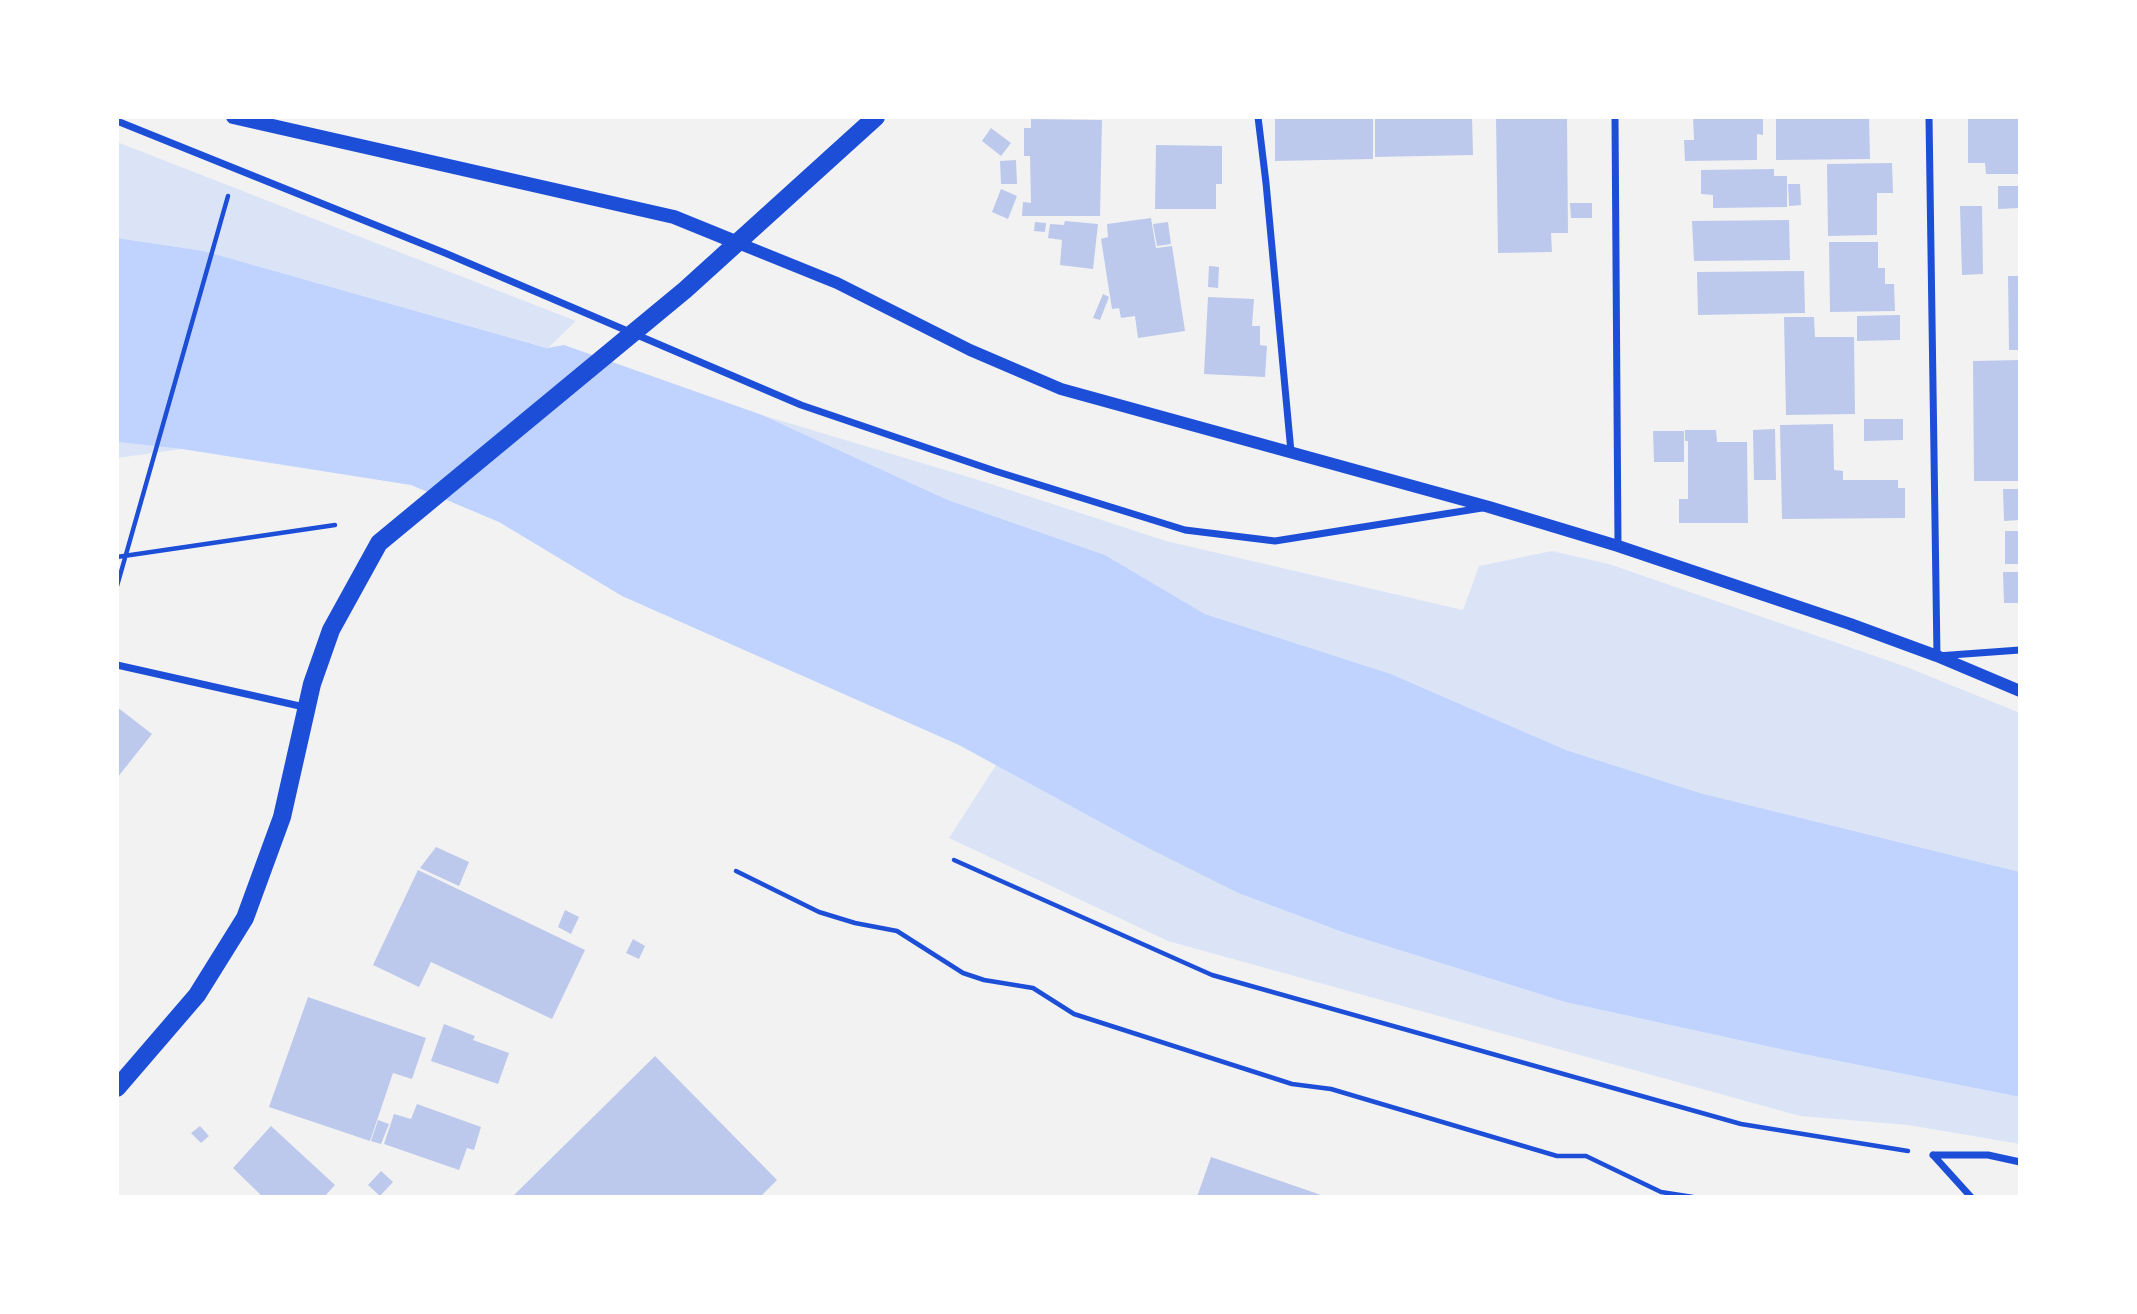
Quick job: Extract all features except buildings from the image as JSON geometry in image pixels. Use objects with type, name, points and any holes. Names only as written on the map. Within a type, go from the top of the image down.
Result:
[{"type":"main road","points":[[233,117],[674,217],[738,243]]},
{"type":"main road","points":[[117,1088],[197,995],[245,918],[282,817],[312,684],[331,630],[379,543],[685,290],[876,117]]},
{"type":"street","points":[[1258,117],[1291,453]]},
{"type":"street","points":[[1615,117],[1618,546]]},
{"type":"street","points":[[1929,117],[1937,656]]},
{"type":"street","points":[[117,121],[445,253],[802,405],[995,471],[1185,530],[1275,541],[1489,507]]},
{"type":"street","points":[[738,243],[837,283],[970,350],[1061,389],[1489,507],[1618,546],[1850,624],[1937,656],[2020,691]]},
{"type":"street","points":[[1937,656],[2020,650]]},
{"type":"street","points":[[117,665],[306,708]]},
{"type":"street","points":[[1933,1155],[1989,1155],[2020,1162]]},
{"type":"street","points":[[1933,1155],[1971,1197]]},
{"type":"path","points":[[117,586],[232,183]]},
{"type":"path","points":[[117,557],[335,525]]},
{"type":"path","points":[[954,860],[1212,975],[1741,1124],[1933,1155]]},
{"type":"path","points":[[736,871],[820,912],[855,923],[897,931],[963,973],[984,980],[1033,988],[1074,1014],[1292,1084],[1331,1089],[1557,1156],[1586,1156],[1661,1192],[1693,1197]]},
{"type":"shaded area","points":[[117,142],[576,321],[548,348],[204,251],[117,238]]},
{"type":"shaded area","points":[[762,415],[985,482],[1166,541],[1463,610],[1479,566],[1552,551],[1609,564],[1904,666],[2020,713],[2020,872],[1700,793],[1566,750],[1391,674],[1205,614],[1105,555],[948,500]]},
{"type":"shaded area","points":[[117,442],[182,449],[117,458]]},
{"type":"shaded area","points":[[996,765],[1144,846],[1238,893],[1345,933],[1565,1002],[1803,1054],[2020,1097],[2020,1144],[1908,1125],[1800,1116],[1168,941],[949,838]]},
{"type":"water","points":[[117,238],[204,251],[547,348],[564,345],[762,415],[948,500],[1105,555],[1205,614],[1391,674],[1566,750],[1700,793],[2020,872],[2020,1097],[1803,1054],[1565,1002],[1345,933],[1238,893],[1144,846],[959,745],[622,596],[499,522],[411,485],[182,449],[117,442]]}]
